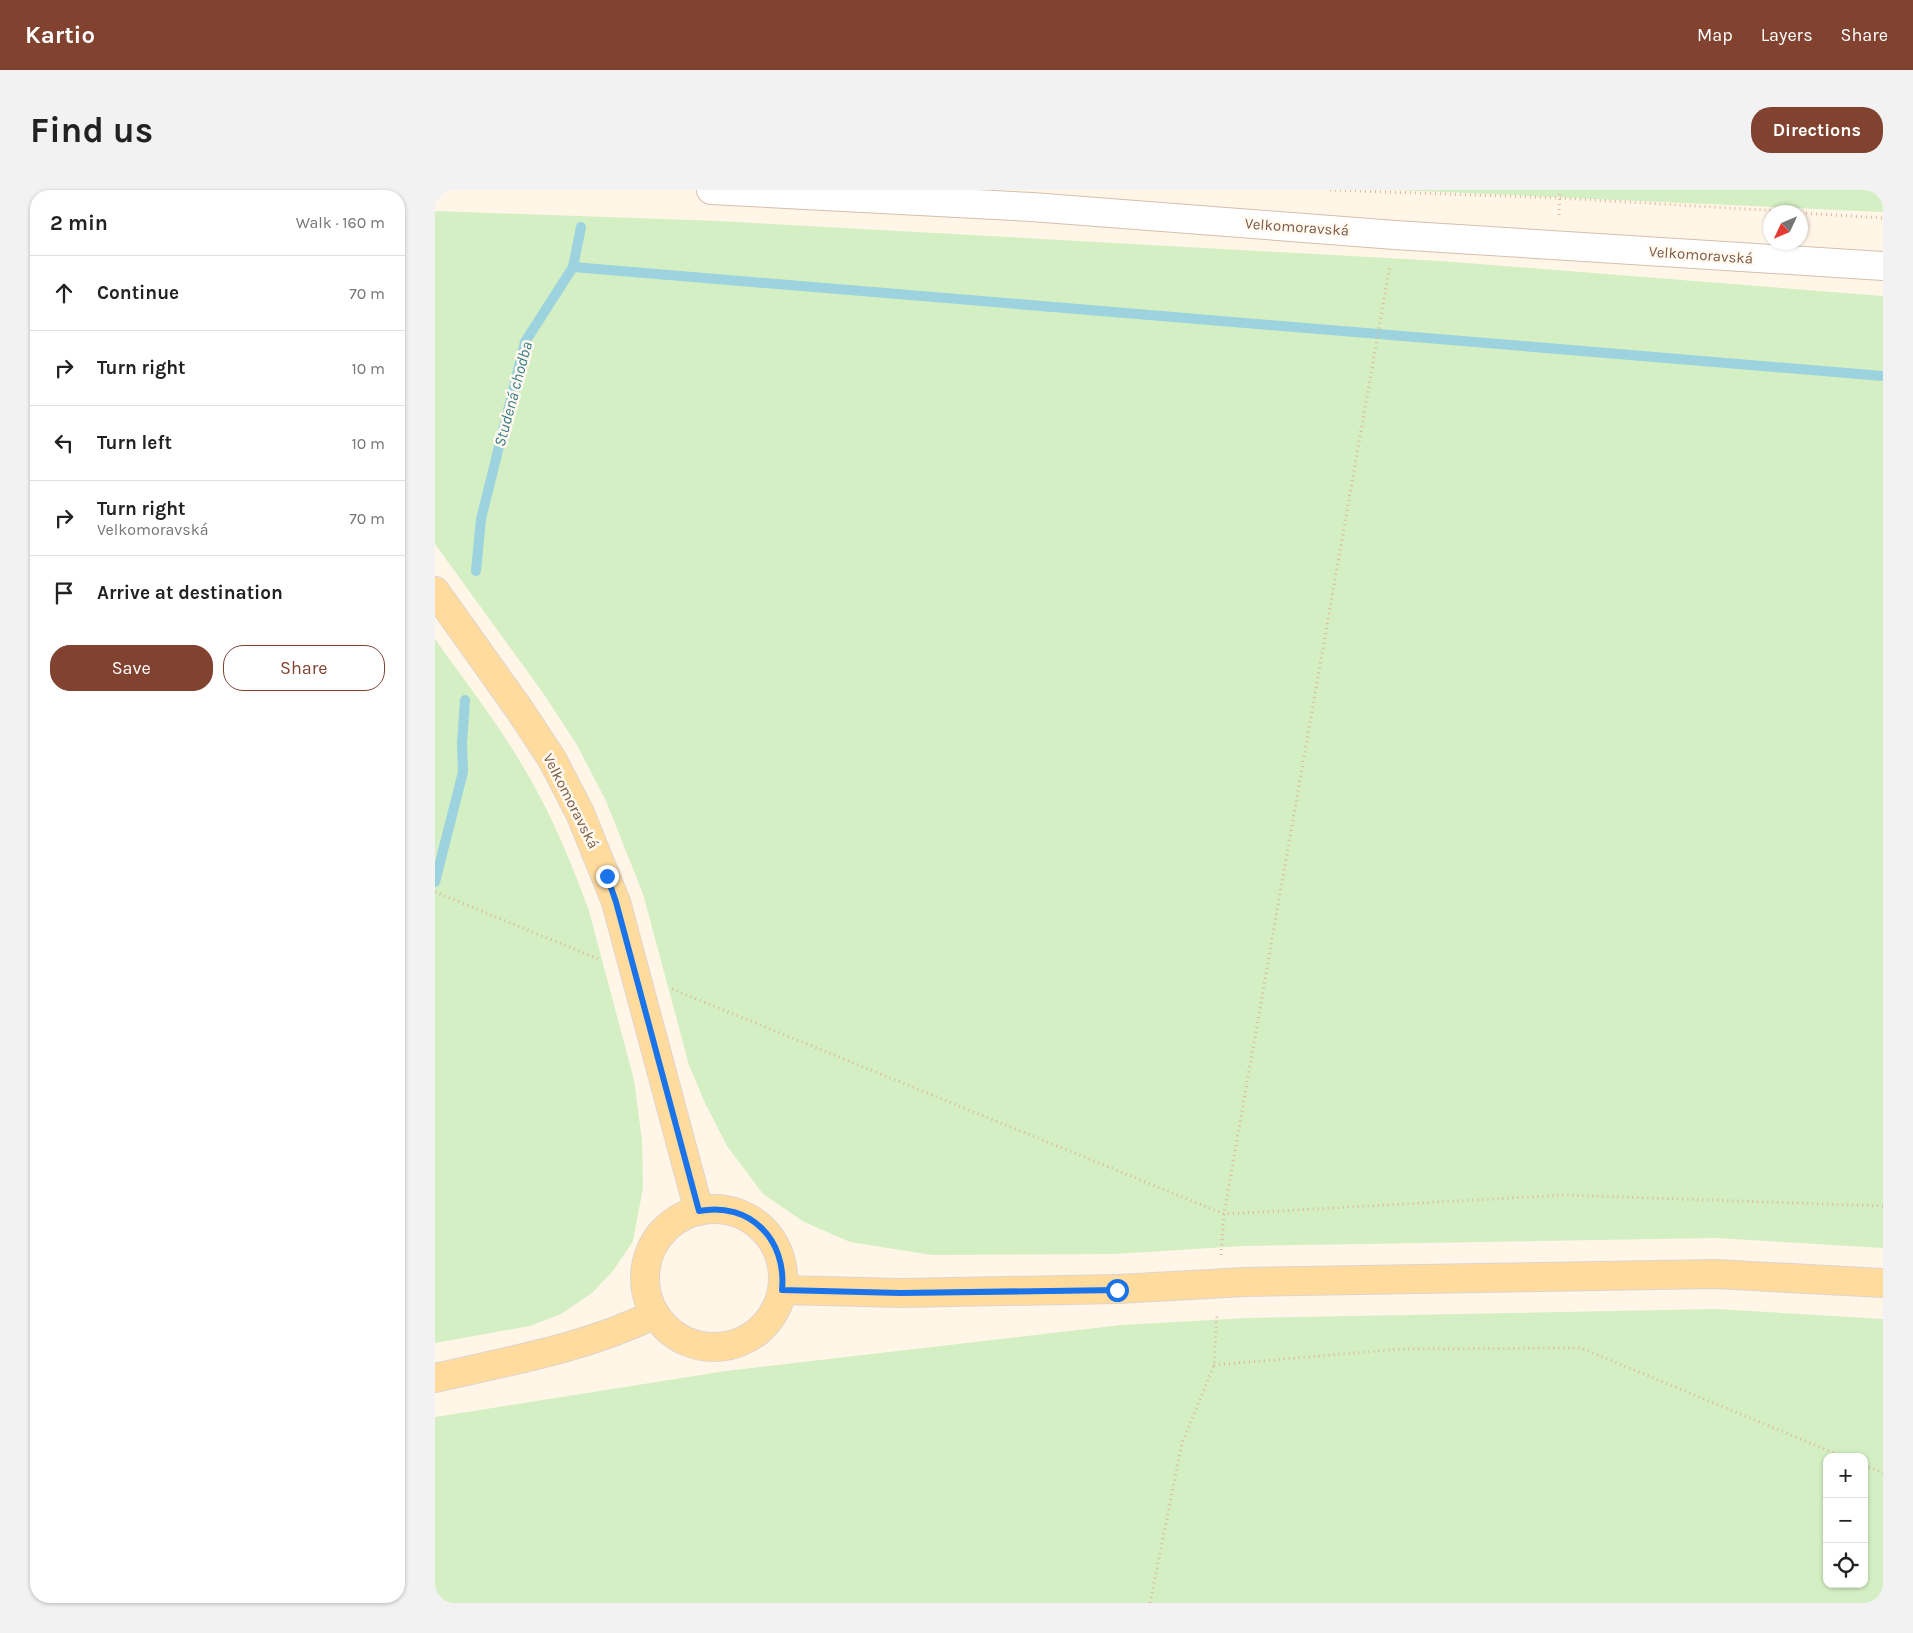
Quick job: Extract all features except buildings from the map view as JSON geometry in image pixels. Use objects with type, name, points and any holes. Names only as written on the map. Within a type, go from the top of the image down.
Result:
[{"type":"main road","name":"Velkomoravská","points":[[435,591],[552,759],[580,813],[616,902],[699,1211]]},
{"type":"main road","points":[[714,1209],[729,1210],[743,1215],[762,1228],[779,1252],[783,1267],[782,1290],[775,1312],[765,1325],[746,1340],[723,1347],[699,1346],[684,1341],[664,1327],[655,1314],[648,1299],[645,1267],[650,1251],[658,1237],[683,1216],[714,1209]]},
{"type":"main road","points":[[782,1290],[901,1293],[1117,1290],[1245,1282],[1715,1274],[1883,1283]]},
{"type":"main road","points":[[435,1378],[564,1348],[633,1325],[655,1314]]},
{"type":"street","name":"Velkomoravská","points":[[711,190],[1032,206],[1395,235],[1883,266]]},
{"type":"path","points":[[1330,190],[1559,198],[1763,211]]},
{"type":"path","points":[[1808,214],[1883,218]]},
{"type":"path","points":[[1221,1261],[1224,1214],[1395,235]]},
{"type":"path","points":[[435,892],[609,963]]},
{"type":"path","points":[[664,986],[1224,1214],[1564,1195],[1883,1206]]},
{"type":"path","points":[[1150,1603],[1182,1443],[1214,1365],[1218,1308]]},
{"type":"path","points":[[1214,1365],[1401,1349],[1581,1348],[1834,1453]]},
{"type":"path","points":[[1868,1467],[1883,1473]]},
{"type":"green space","points":[[1397,190],[1883,190],[1883,212],[1808,209],[1808,205],[1763,205],[1763,207]]},
{"type":"green space","points":[[435,211],[719,221],[1441,261],[1883,296],[1883,1248],[1716,1238],[1243,1246],[1115,1254],[932,1255],[850,1242],[804,1222],[763,1194],[727,1146],[705,1103],[689,1065],[643,894],[606,801],[577,745],[543,693],[435,544]]},
{"type":"green space","points":[[435,639],[518,757],[554,825],[583,893],[634,1080],[642,1140],[643,1188],[633,1241],[613,1271],[592,1293],[561,1314],[530,1326],[435,1343]]},
{"type":"green space","points":[[1715,1309],[1883,1319],[1883,1603],[435,1603],[435,1417],[726,1371],[1121,1325],[1247,1318]]},
{"type":"waterway","name":"Studená chodba","points":[[476,571],[481,519],[525,342],[573,267],[581,227]]},
{"type":"waterway","points":[[573,267],[1883,376]]},
{"type":"waterway","name":"Studená chodba","points":[[435,882],[463,772],[462,743],[465,700]]},
{"type":"route","points":[[607,876],[616,902],[699,1211],[707,1209],[729,1210],[743,1215],[762,1228],[779,1252],[783,1267],[782,1290],[901,1293],[1117,1290]]}]
